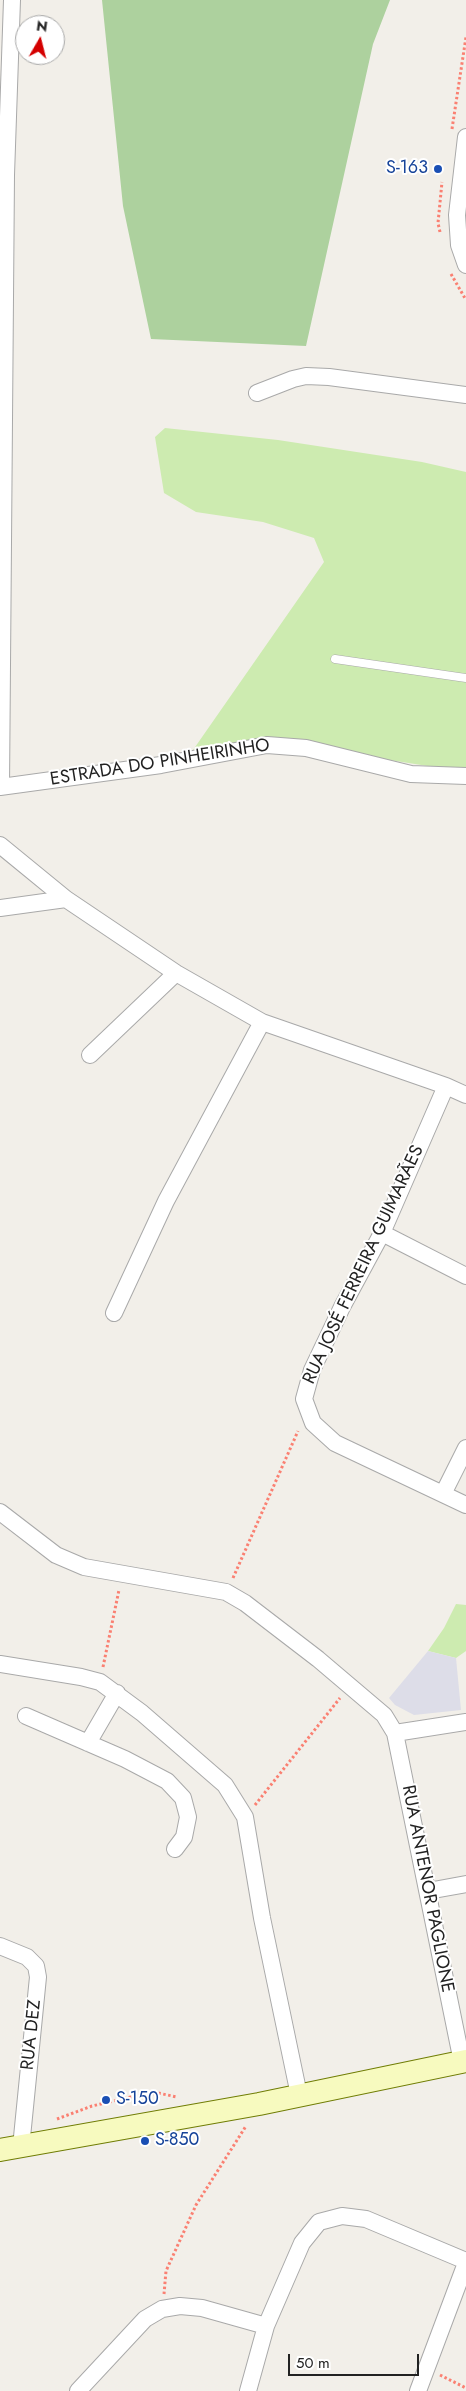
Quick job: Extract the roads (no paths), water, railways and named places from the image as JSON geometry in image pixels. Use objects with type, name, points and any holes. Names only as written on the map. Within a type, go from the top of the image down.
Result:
[{"type":"main road","name":"RUA ANTENOR PAGLIONE","points":[[10,2148],[259,2104],[464,2062]]},
{"type":"street","points":[[0,787],[6,175],[12,0]]},
{"type":"street","points":[[466,137],[457,215],[459,245],[466,266]]},
{"type":"street","points":[[257,393],[293,378],[306,376],[329,377],[466,395]]},
{"type":"street","name":"ESTRADA DO PINHEIRINHO","points":[[0,787],[162,765],[267,745],[306,748],[411,774],[466,776]]},
{"type":"street","points":[[0,845],[66,899],[176,973],[262,1022],[466,1094]]},
{"type":"street","points":[[0,908],[66,899]]},
{"type":"street","points":[[90,1055],[176,973]]},
{"type":"street","points":[[114,1313],[166,1201],[262,1022]]},
{"type":"street","name":"RUA JOSÉ FERREIRA GUIMARÃES","points":[[443,1494],[335,1443],[322,1433],[307,1412],[304,1400],[312,1370],[342,1307],[382,1233],[446,1086]]},
{"type":"street","points":[[382,1233],[466,1276]]},
{"type":"street","points":[[466,1448],[443,1494],[466,1504]]},
{"type":"street","name":"RUA ANTENOR PAGLIONE","points":[[0,1512],[56,1555],[84,1567],[226,1592],[245,1603],[350,1685],[384,1715],[395,1733],[464,2062]]},
{"type":"street","points":[[0,1664],[81,1677],[100,1682],[117,1693],[225,1786],[245,1817],[262,1918],[299,2095]]},
{"type":"street","points":[[88,1743],[117,1693]]},
{"type":"street","points":[[26,1716],[126,1759],[167,1781],[183,1798],[188,1817],[184,1837],[175,1849]]},
{"type":"street","points":[[395,1733],[466,1722]]},
{"type":"street","points":[[428,1891],[466,1884]]},
{"type":"street","name":"RUA DEZ","points":[[0,1934],[6,1948],[27,1956],[36,1966],[38,1977],[10,2148]]},
{"type":"street","points":[[248,2391],[266,2326],[302,2243],[318,2222],[342,2216],[366,2219],[466,2262],[418,2391]]},
{"type":"street","points":[[78,2391],[146,2319],[162,2309],[180,2306],[202,2308],[266,2326]]},
{"type":"lane","points":[[335,660],[466,678]]},
{"type":"place","name":"S-163","points":[[438,169]]},
{"type":"place","name":"S-150","points":[[106,2100]]},
{"type":"place","name":"S-850","points":[[145,2141]]}]
